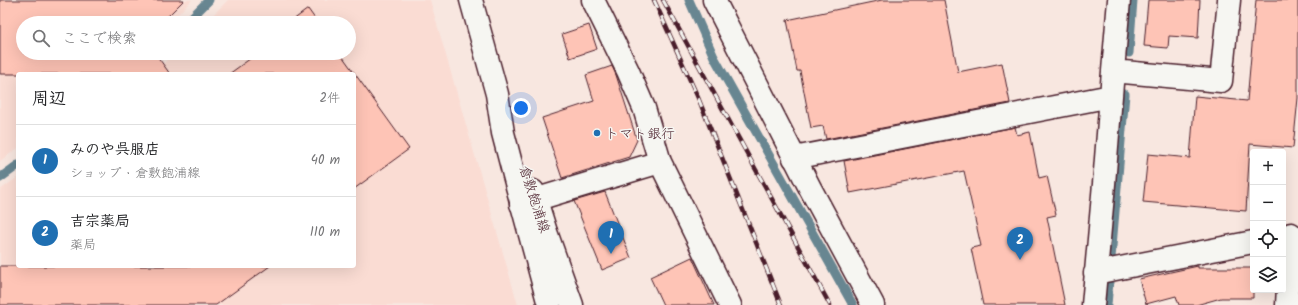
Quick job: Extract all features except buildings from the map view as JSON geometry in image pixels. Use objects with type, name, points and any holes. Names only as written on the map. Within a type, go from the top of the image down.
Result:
[{"type":"street","name":"倉敷飽浦線","points":[[471,0],[497,94],[514,131],[550,305]]},
{"type":"street","points":[[593,0],[628,71],[644,108],[660,162],[730,305]]},
{"type":"street","points":[[714,0],[794,158],[873,305]]},
{"type":"street","points":[[1093,305],[1106,271],[1104,184],[1112,71],[1119,0]]},
{"type":"street","points":[[1112,71],[1221,81],[1229,0]]},
{"type":"street","points":[[794,158],[1111,96]]},
{"type":"street","points":[[528,202],[660,162]]},
{"type":"street","name":"倉敷飽浦線","points":[[528,202],[572,305]]},
{"type":"street","points":[[1287,305],[1291,234]]},
{"type":"street","points":[[1106,271],[1250,243]]},
{"type":"shaded area","points":[[0,0],[192,0],[176,16],[16,16],[16,60],[21,60],[18,72],[16,72],[16,149],[0,161]]},
{"type":"shaded area","points":[[228,0],[430,0],[518,305],[0,305],[0,190],[16,178],[16,268],[356,268],[356,72],[155,72],[167,60],[356,60],[356,16],[212,16]]},
{"type":"waterway","points":[[193,16],[209,0]]},
{"type":"waterway","points":[[689,0],[714,57],[853,305]]},
{"type":"waterway","points":[[1129,53],[1133,0]]},
{"type":"waterway","points":[[1107,305],[1125,94]]},
{"type":"waterway","points":[[0,178],[16,166]]},
{"type":"railway","points":[[654,0],[699,100],[781,305]]},
{"type":"railway","points":[[663,0],[830,305]]},
{"type":"place","name":"トマト銀行","points":[[597,133]]},
{"type":"place","name":"みのや呉服店","points":[[611,254]]},
{"type":"place","name":"吉宗薬局","points":[[1020,260]]}]
